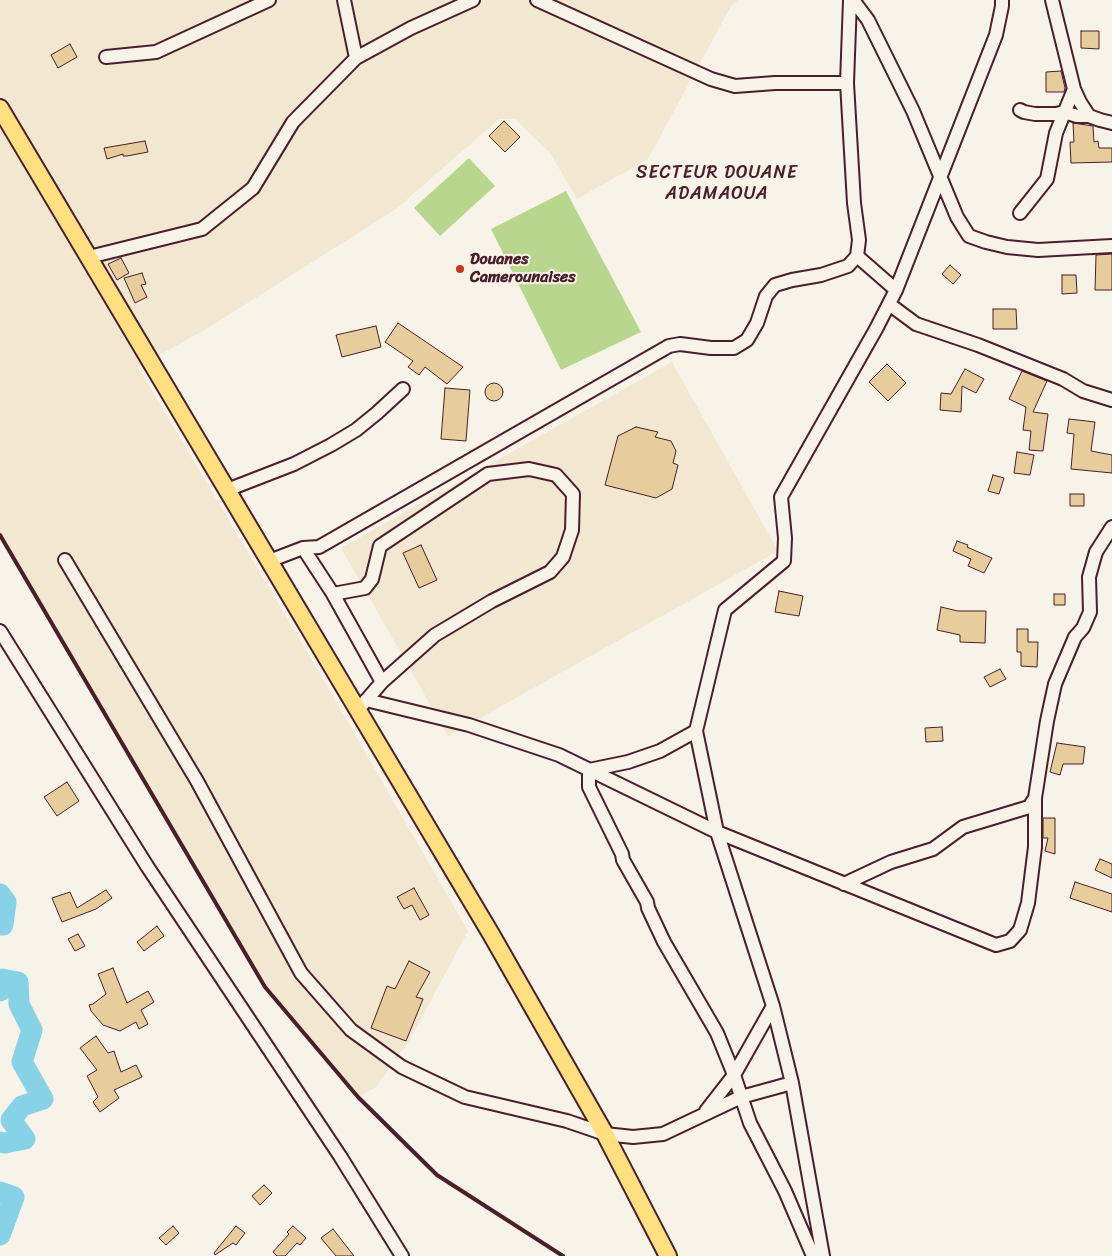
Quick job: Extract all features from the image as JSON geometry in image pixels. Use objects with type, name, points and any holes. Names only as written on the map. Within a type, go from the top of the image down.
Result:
[{"type":"main road","points":[[0,108],[269,561],[362,705],[604,1134],[668,1256]]},
{"type":"street","points":[[106,57],[156,52],[270,0]]},
{"type":"street","points":[[344,0],[356,58]]},
{"type":"street","points":[[89,257],[202,229],[253,188],[293,122],[356,58],[411,28],[473,0]]},
{"type":"street","points":[[537,0],[711,79],[735,86],[775,83],[847,83]]},
{"type":"street","points":[[269,561],[303,548],[319,547],[669,346],[680,344],[711,348],[734,348],[747,340],[757,323],[766,296],[775,285],[821,275],[848,266],[857,256],[859,240],[854,203],[847,83],[852,0]]},
{"type":"street","points":[[852,0],[868,20],[913,111],[957,216],[969,236],[1007,247],[1038,250],[1112,246]]},
{"type":"street","points":[[823,1256],[792,1083],[773,1006],[716,832],[696,731],[725,610],[784,561],[785,538],[781,497],[896,290],[996,35],[1002,0]]},
{"type":"street","points":[[1052,0],[1074,89],[1089,116]]},
{"type":"street","points":[[1020,214],[1047,179],[1056,133],[1074,89]]},
{"type":"street","points":[[1020,110],[1048,115],[1064,112],[1076,116],[1089,116],[1112,123]]},
{"type":"street","points":[[857,256],[896,290]]},
{"type":"street","points":[[889,304],[916,324],[978,344],[1063,379],[1084,391],[1112,400]]},
{"type":"street","points":[[227,490],[294,464],[332,445],[370,418],[403,389]]},
{"type":"street","points":[[333,594],[365,588],[372,579],[380,546],[488,474],[529,469],[556,475],[573,494],[572,530],[563,557],[550,572],[492,602],[435,635],[382,682],[362,705]]},
{"type":"street","points":[[362,705],[469,725],[559,755],[716,832],[996,945],[1010,941],[1020,930],[1028,903],[1035,847],[1035,798],[1055,684],[1075,637],[1083,628],[1090,612],[1089,577],[1096,552],[1112,527]]},
{"type":"street","points":[[303,548],[333,594],[382,682]]},
{"type":"street","points":[[65,560],[197,782],[301,973],[351,1030],[402,1067],[465,1097],[552,1117],[604,1134],[633,1137],[663,1134],[741,1097],[792,1083]]},
{"type":"street","points":[[0,631],[147,866],[340,1156],[402,1256]]},
{"type":"street","points":[[588,770],[628,762],[660,751],[696,731]]},
{"type":"street","points":[[588,770],[588,787],[622,854],[623,860],[647,902],[664,942],[717,1033],[734,1075],[750,1123],[785,1191],[813,1256]]},
{"type":"street","points":[[844,884],[891,862],[933,849],[963,826],[1029,806],[1035,798]]},
{"type":"street","points":[[705,1113],[734,1075],[773,1006]]},
{"type":"shaded area","points":[[0,0],[738,0],[731,6],[648,159],[577,199],[550,153],[515,119],[499,119],[396,209],[208,328],[138,367],[323,679],[468,931],[408,1043],[375,1088],[358,1097],[265,987],[0,535]]},
{"type":"shaded area","points":[[672,362],[778,551],[448,736],[341,548]]},
{"type":"green space","points":[[469,158],[495,186],[440,236],[414,208]]},
{"type":"green space","points":[[566,191],[641,332],[561,370],[491,229]]},
{"type":"building","points":[[1081,31],[1099,31],[1099,49],[1081,48]]},
{"type":"building","points":[[70,44],[77,57],[58,68],[51,55]]},
{"type":"building","points":[[1061,71],[1065,88],[1064,92],[1046,92],[1046,72]]},
{"type":"building","points":[[504,121],[520,137],[505,152],[489,136]]},
{"type":"building","points":[[1073,123],[1093,126],[1094,142],[1098,141],[1099,148],[1112,148],[1112,162],[1071,163],[1070,142],[1074,142]]},
{"type":"building","points":[[145,141],[148,152],[127,156],[123,156],[123,154],[107,159],[104,148]]},
{"type":"building","points":[[1112,254],[1112,290],[1095,290],[1096,255]]},
{"type":"building","points":[[121,258],[129,273],[117,280],[108,264]]},
{"type":"building","points":[[950,265],[961,275],[953,284],[942,274]]},
{"type":"building","points":[[142,273],[146,284],[141,285],[147,297],[135,303],[124,278]]},
{"type":"building","points":[[1062,275],[1076,275],[1077,293],[1062,294]]},
{"type":"building","points":[[993,309],[1016,309],[1017,329],[993,329]]},
{"type":"building","points":[[398,323],[463,367],[447,384],[425,367],[419,375],[408,367],[413,361],[385,342]]},
{"type":"building","points":[[376,326],[381,347],[342,357],[336,335]]},
{"type":"building","points":[[887,364],[906,383],[888,401],[869,382]]},
{"type":"building","points":[[965,369],[984,379],[976,393],[962,386],[961,412],[940,410],[941,393],[951,394]]},
{"type":"building","points":[[1022,371],[1047,381],[1033,412],[1048,414],[1043,451],[1029,450],[1031,431],[1023,430],[1026,407],[1009,399]]},
{"type":"building","points":[[494,383],[500,386],[503,392],[500,398],[494,401],[488,398],[485,392],[488,386]]},
{"type":"building","points":[[445,388],[470,390],[466,441],[441,439]]},
{"type":"building","points":[[1069,419],[1095,422],[1091,451],[1112,455],[1112,473],[1071,469],[1074,434],[1067,433]]},
{"type":"building","points":[[636,427],[658,432],[655,437],[671,441],[676,451],[673,463],[678,465],[672,489],[656,498],[605,485],[618,436]]},
{"type":"building","points":[[1017,452],[1034,455],[1030,475],[1014,473]]},
{"type":"building","points":[[993,475],[1004,478],[999,494],[988,491]]},
{"type":"building","points":[[1070,494],[1084,494],[1084,506],[1070,506]]},
{"type":"building","points":[[957,541],[992,558],[984,573],[968,566],[971,559],[953,551]]},
{"type":"building","points":[[421,545],[437,580],[419,588],[403,553]]},
{"type":"building","points":[[779,591],[803,596],[799,616],[775,612]]},
{"type":"building","points":[[1054,594],[1065,594],[1065,605],[1054,605]]},
{"type":"building","points":[[941,607],[958,611],[986,611],[985,643],[960,642],[960,635],[937,630]]},
{"type":"building","points":[[1017,629],[1028,629],[1028,642],[1038,642],[1037,667],[1021,666],[1021,652],[1017,652]]},
{"type":"building","points":[[1000,669],[1006,679],[990,687],[984,677]]},
{"type":"building","points":[[942,727],[943,741],[926,742],[925,728]]},
{"type":"building","points":[[1057,743],[1085,747],[1083,764],[1063,764],[1060,775],[1050,772]]},
{"type":"building","points":[[67,782],[79,801],[57,816],[44,797]]},
{"type":"building","points":[[1043,818],[1055,818],[1055,854],[1045,851],[1048,838],[1043,838]]},
{"type":"building","points":[[1100,859],[1112,864],[1112,878],[1095,870]]},
{"type":"building","points":[[1075,882],[1112,894],[1112,912],[1070,898]]},
{"type":"building","points":[[414,888],[429,915],[420,920],[412,905],[404,909],[397,897]]},
{"type":"building","points":[[106,890],[112,898],[96,909],[62,922],[52,898],[70,892],[77,908]]},
{"type":"building","points":[[157,926],[164,936],[144,951],[137,942]]},
{"type":"building","points":[[78,934],[85,946],[75,951],[68,939]]},
{"type":"building","points":[[409,961],[430,972],[416,997],[423,999],[406,1041],[371,1028],[387,986],[395,989]]},
{"type":"building","points":[[113,968],[127,1003],[148,991],[154,1002],[141,1010],[148,1024],[139,1029],[136,1022],[120,1031],[103,1025],[91,1011],[89,1005],[106,994],[98,974]]},
{"type":"building","points":[[96,1036],[108,1053],[114,1051],[121,1072],[136,1065],[142,1077],[114,1090],[119,1098],[100,1112],[93,1102],[98,1097],[87,1076],[97,1070],[80,1048]]},
{"type":"building","points":[[264,1185],[272,1193],[260,1205],[252,1196]]},
{"type":"building","points":[[173,1226],[179,1233],[166,1245],[159,1238]]},
{"type":"building","points":[[236,1226],[245,1233],[236,1245],[233,1243],[215,1255],[214,1253]]},
{"type":"building","points":[[293,1226],[306,1238],[300,1245],[297,1243],[285,1256],[277,1256],[273,1252],[289,1234],[287,1232]]},
{"type":"building","points":[[333,1229],[354,1256],[336,1256],[321,1238]]},
{"type":"waterway","points":[[0,894],[6,902],[3,925],[0,925]]},
{"type":"waterway","points":[[0,991],[2,979],[18,982],[19,1004],[32,1030],[22,1062],[43,1099],[22,1106],[11,1120],[25,1139],[5,1143],[0,1142]]},
{"type":"waterway","points":[[0,1192],[14,1197],[0,1235]]},
{"type":"railway","points":[[0,535],[265,987],[358,1097],[437,1175],[563,1256]]},
{"type":"place","name":"Douanes Camerounaises","points":[[460,269]]},
{"type":"district","name":"SECTEUR DOUANE ADAMAOUA","points":[[717,183]]}]
